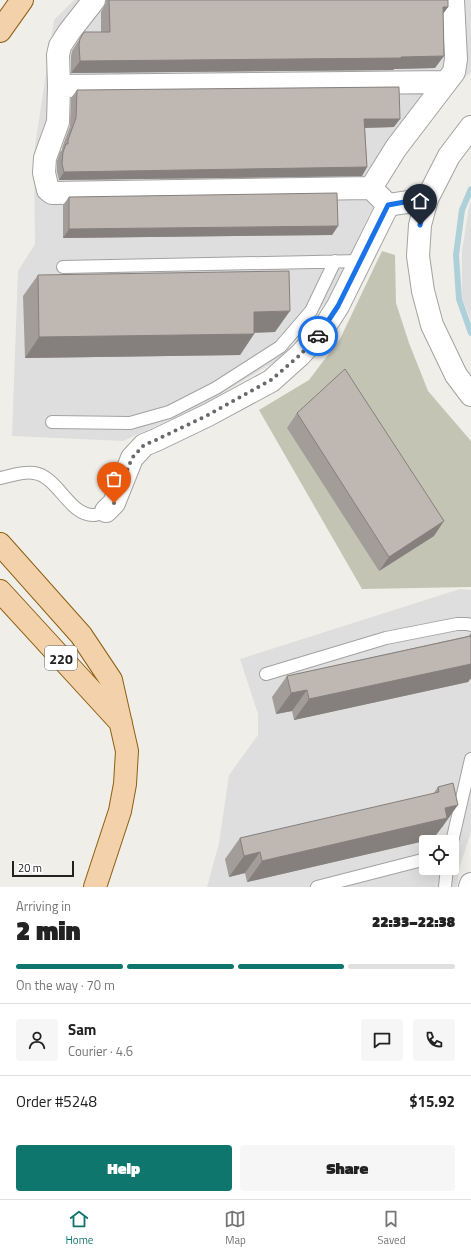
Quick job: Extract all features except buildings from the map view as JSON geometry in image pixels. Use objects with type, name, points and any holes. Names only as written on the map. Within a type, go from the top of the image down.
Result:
[{"type":"main road","points":[[0,31],[22,0]]},
{"type":"main road","points":[[0,544],[86,641],[111,680],[121,724]]},
{"type":"main road","name":"220","points":[[0,591],[121,724],[127,751],[125,784],[120,811],[95,887]]},
{"type":"street","points":[[94,0],[69,32],[60,46],[58,55],[58,122],[45,158],[44,172],[46,185],[48,190],[52,193],[371,188],[388,205]]},
{"type":"street","points":[[371,188],[396,148],[454,72],[456,63],[453,0]]},
{"type":"street","points":[[59,86],[446,82]]},
{"type":"street","points":[[471,127],[449,156],[427,198],[420,225],[418,256],[432,325],[456,375],[471,395]]},
{"type":"street","points":[[388,205],[427,198]]},
{"type":"street","points":[[106,511],[114,503],[132,458],[144,445],[208,415],[271,380],[300,355],[326,324],[338,306],[388,205]]},
{"type":"lane","points":[[63,267],[361,261]]},
{"type":"lane","points":[[52,422],[130,423],[169,412],[216,388],[280,347],[311,311],[335,262]]},
{"type":"lane","points":[[0,478],[23,473],[35,473],[54,484],[71,504],[82,513],[94,515],[106,511]]},
{"type":"lane","points":[[266,674],[386,638],[457,624],[471,625]]},
{"type":"lane","points":[[454,835],[471,759]]},
{"type":"lane","points":[[317,887],[419,861]]},
{"type":"lane","points":[[445,887],[446,875]]},
{"type":"shaded area","points":[[74,0],[471,0],[471,72],[459,82],[392,170],[331,296],[281,358],[204,404],[123,441],[12,436],[18,271],[35,244],[34,153],[54,20]]},
{"type":"shaded area","points":[[471,202],[471,320],[462,298],[462,251]]},
{"type":"shaded area","points":[[382,251],[395,255],[396,303],[409,343],[428,391],[471,441],[471,587],[362,589],[259,410],[309,380],[340,339]]},
{"type":"shaded area","points":[[460,589],[471,590],[471,832],[459,873],[459,835],[419,835],[419,875],[459,875],[457,887],[207,887],[219,843],[229,775],[258,735],[258,714],[240,659]]},
{"type":"waterway","points":[[471,189],[462,210],[456,255],[459,299],[471,333]]},
{"type":"way so far","points":[[114,503],[132,458],[144,445],[208,415],[271,380],[300,355],[318,336]]},
{"type":"route","points":[[318,336],[338,306],[388,205],[427,198],[420,225]]}]
